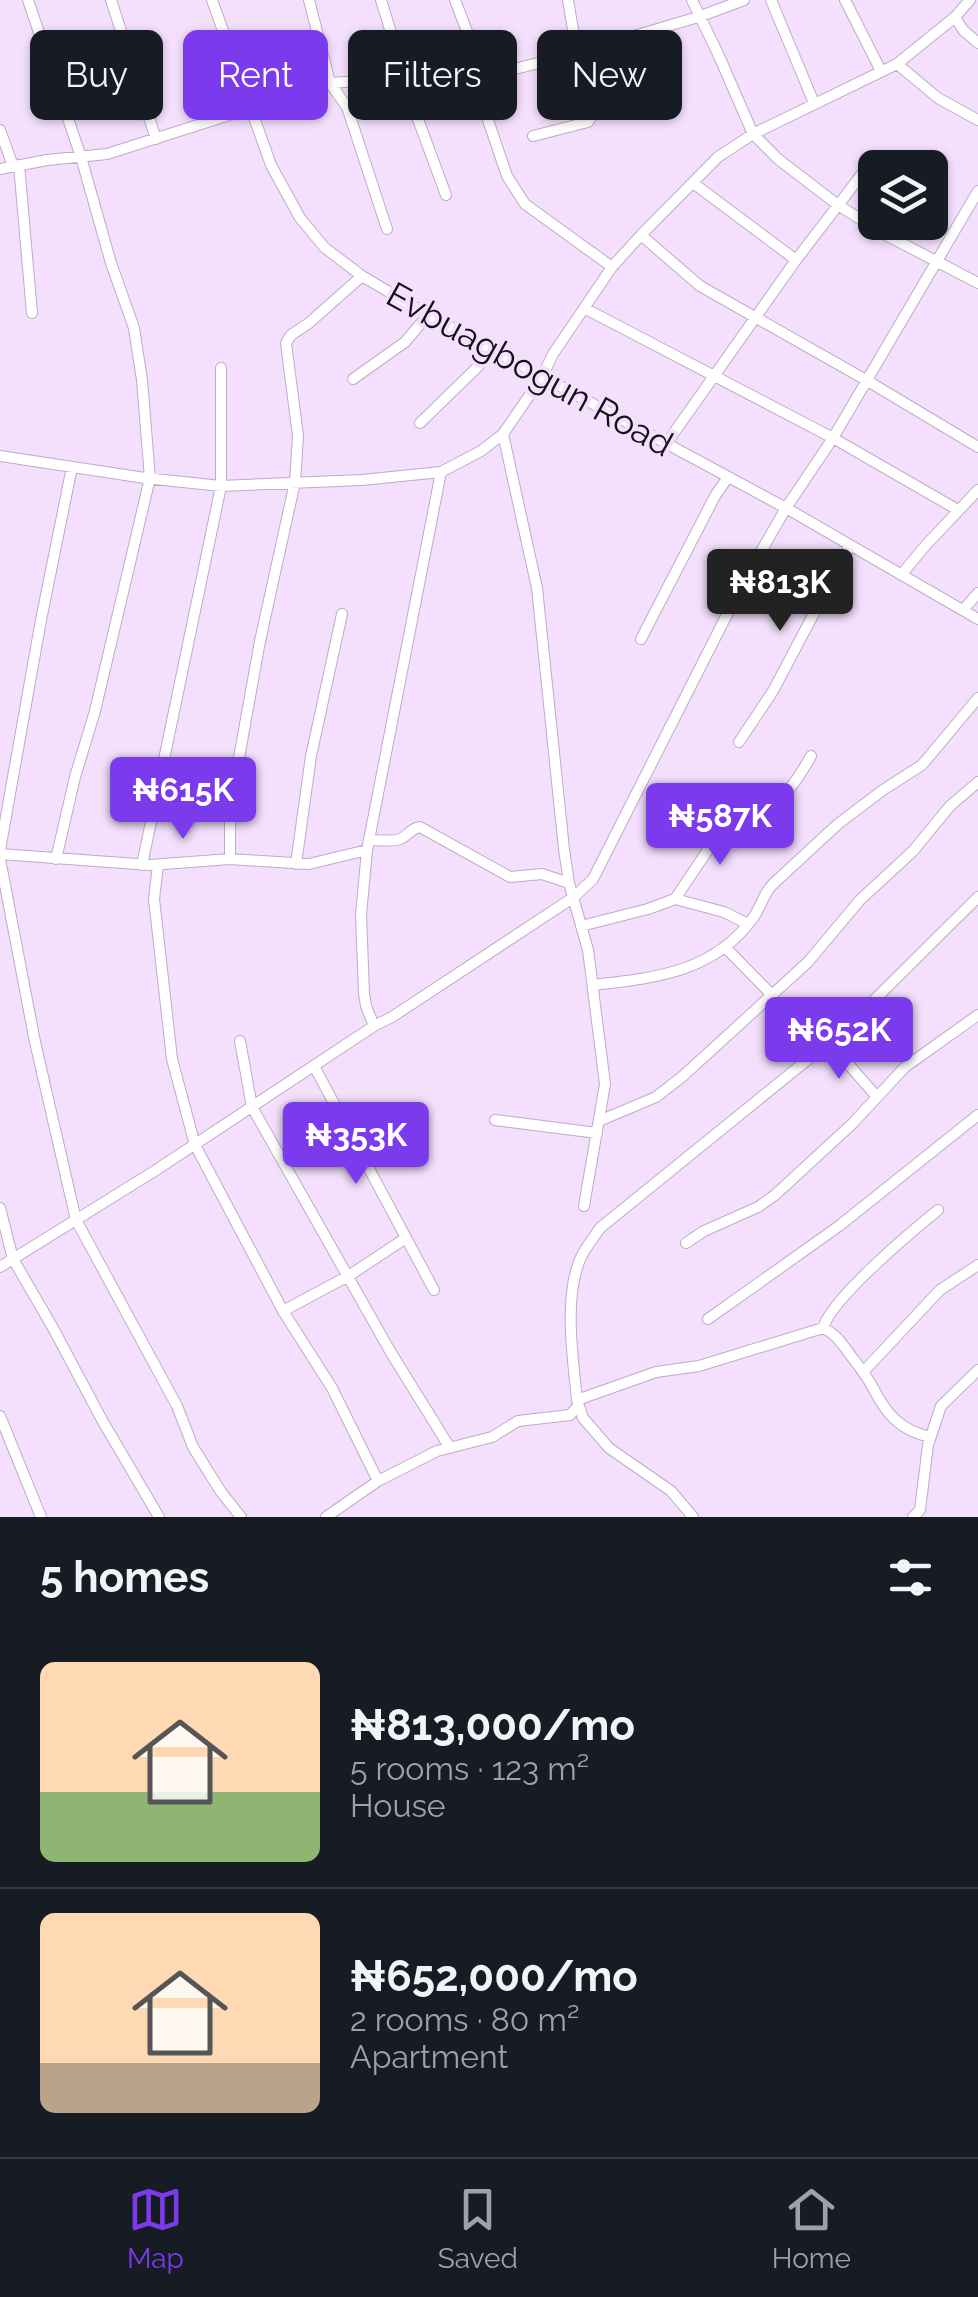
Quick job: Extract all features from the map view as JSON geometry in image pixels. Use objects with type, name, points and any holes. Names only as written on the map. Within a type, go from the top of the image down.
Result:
[{"type":"street","points":[[28,0],[134,328],[150,478],[96,711],[75,776],[56,859]]},
{"type":"street","points":[[111,0],[156,139]]},
{"type":"street","name":"Evbuagbogun Road","points":[[212,0],[223,30]]},
{"type":"street","points":[[309,0],[330,83],[347,107],[387,229]]},
{"type":"street","points":[[381,0],[391,30]]},
{"type":"street","points":[[455,0],[466,30]]},
{"type":"street","points":[[568,0],[573,30]]},
{"type":"street","points":[[692,0],[753,134],[778,159],[884,234],[978,283]]},
{"type":"street","points":[[653,30],[744,0]]},
{"type":"street","points":[[771,0],[814,103]]},
{"type":"street","points":[[845,0],[881,71]]},
{"type":"street","points":[[0,471],[1,456],[221,486],[441,472],[503,434],[612,267],[718,157],[753,134],[897,64],[970,0]]},
{"type":"street","points":[[954,17],[978,43]]},
{"type":"street","points":[[897,64],[938,98],[978,120]]},
{"type":"street","points":[[330,83],[348,82]]},
{"type":"street","points":[[0,169],[108,154],[212,120]]},
{"type":"street","name":"Evbuagbogun Road","points":[[255,120],[271,165],[300,218],[325,248],[362,276],[786,508],[978,619]]},
{"type":"street","points":[[418,120],[446,195]]},
{"type":"street","points":[[488,120],[507,176],[525,204],[612,267]]},
{"type":"street","points":[[533,136],[590,120]]},
{"type":"street","points":[[0,130],[16,166],[32,312]]},
{"type":"street","points":[[666,444],[858,179]]},
{"type":"street","points":[[693,183],[796,260]]},
{"type":"street","points":[[0,1267],[392,1017],[574,897],[593,879],[744,581],[786,508],[834,438],[976,197]]},
{"type":"street","points":[[640,235],[700,286],[978,448]]},
{"type":"street","points":[[230,859],[230,808],[260,641],[295,482],[298,436],[286,344],[362,276]]},
{"type":"street","points":[[584,308],[834,438],[958,510]]},
{"type":"street","points":[[353,379],[404,342],[428,315]]},
{"type":"street","points":[[420,423],[494,351]]},
{"type":"street","points":[[142,864],[221,486],[220,368]]},
{"type":"street","points":[[503,434],[537,588],[569,883],[588,950],[605,1084],[584,1206]]},
{"type":"street","points":[[72,467],[0,854],[34,1042],[76,1220],[177,1406],[193,1446],[241,1517]]},
{"type":"street","points":[[374,1026],[366,1006],[361,914],[368,845],[441,472]]},
{"type":"street","points":[[641,640],[728,477]]},
{"type":"street","points":[[902,575],[978,490]]},
{"type":"street","points":[[739,742],[773,691],[850,545]]},
{"type":"street","points":[[963,610],[978,593]]},
{"type":"street","points":[[296,864],[311,756],[342,614]]},
{"type":"street","points":[[593,984],[660,977],[695,965],[725,947],[748,924],[772,885],[838,824],[922,766],[978,698]]},
{"type":"street","points":[[582,926],[675,899],[744,796],[767,804],[775,802],[798,780],[811,756]]},
{"type":"street","points":[[599,1121],[656,1097],[683,1076],[808,962],[860,900],[978,782]]},
{"type":"street","points":[[0,854],[142,864],[230,859],[309,864],[396,840],[420,827],[510,877],[542,874],[569,883]]},
{"type":"street","points":[[158,864],[154,898],[172,1059],[195,1144],[283,1311],[332,1388],[378,1481]]},
{"type":"street","points":[[693,1517],[672,1491],[609,1448],[583,1418],[577,1403],[572,1326],[573,1283],[580,1258],[600,1228],[843,1031],[978,896]]},
{"type":"street","points":[[675,899],[724,912],[748,924]]},
{"type":"street","points":[[725,947],[772,995]]},
{"type":"street","points":[[686,1242],[775,1195],[852,1124],[905,1068],[978,1016]]},
{"type":"street","points":[[240,1042],[252,1107],[390,1351],[450,1448]]},
{"type":"street","points":[[829,1042],[877,1097]]},
{"type":"street","points":[[314,1066],[434,1290]]},
{"type":"street","points":[[708,1319],[839,1226],[978,1115]]},
{"type":"street","points":[[495,1120],[596,1134]]},
{"type":"street","points":[[0,1208],[13,1259],[159,1517]]},
{"type":"street","points":[[823,1328],[842,1299],[938,1210]]},
{"type":"street","points":[[283,1311],[350,1276],[406,1238]]},
{"type":"street","points":[[863,1372],[940,1290],[978,1265]]},
{"type":"street","points":[[326,1517],[409,1463],[492,1437],[518,1421],[570,1415],[577,1403],[656,1372],[698,1366],[823,1328],[835,1335],[863,1372],[886,1412],[916,1434],[930,1437]]},
{"type":"street","points":[[913,1517],[920,1510],[930,1437],[940,1406],[978,1370]]},
{"type":"street","points":[[0,1416],[41,1517]]}]
